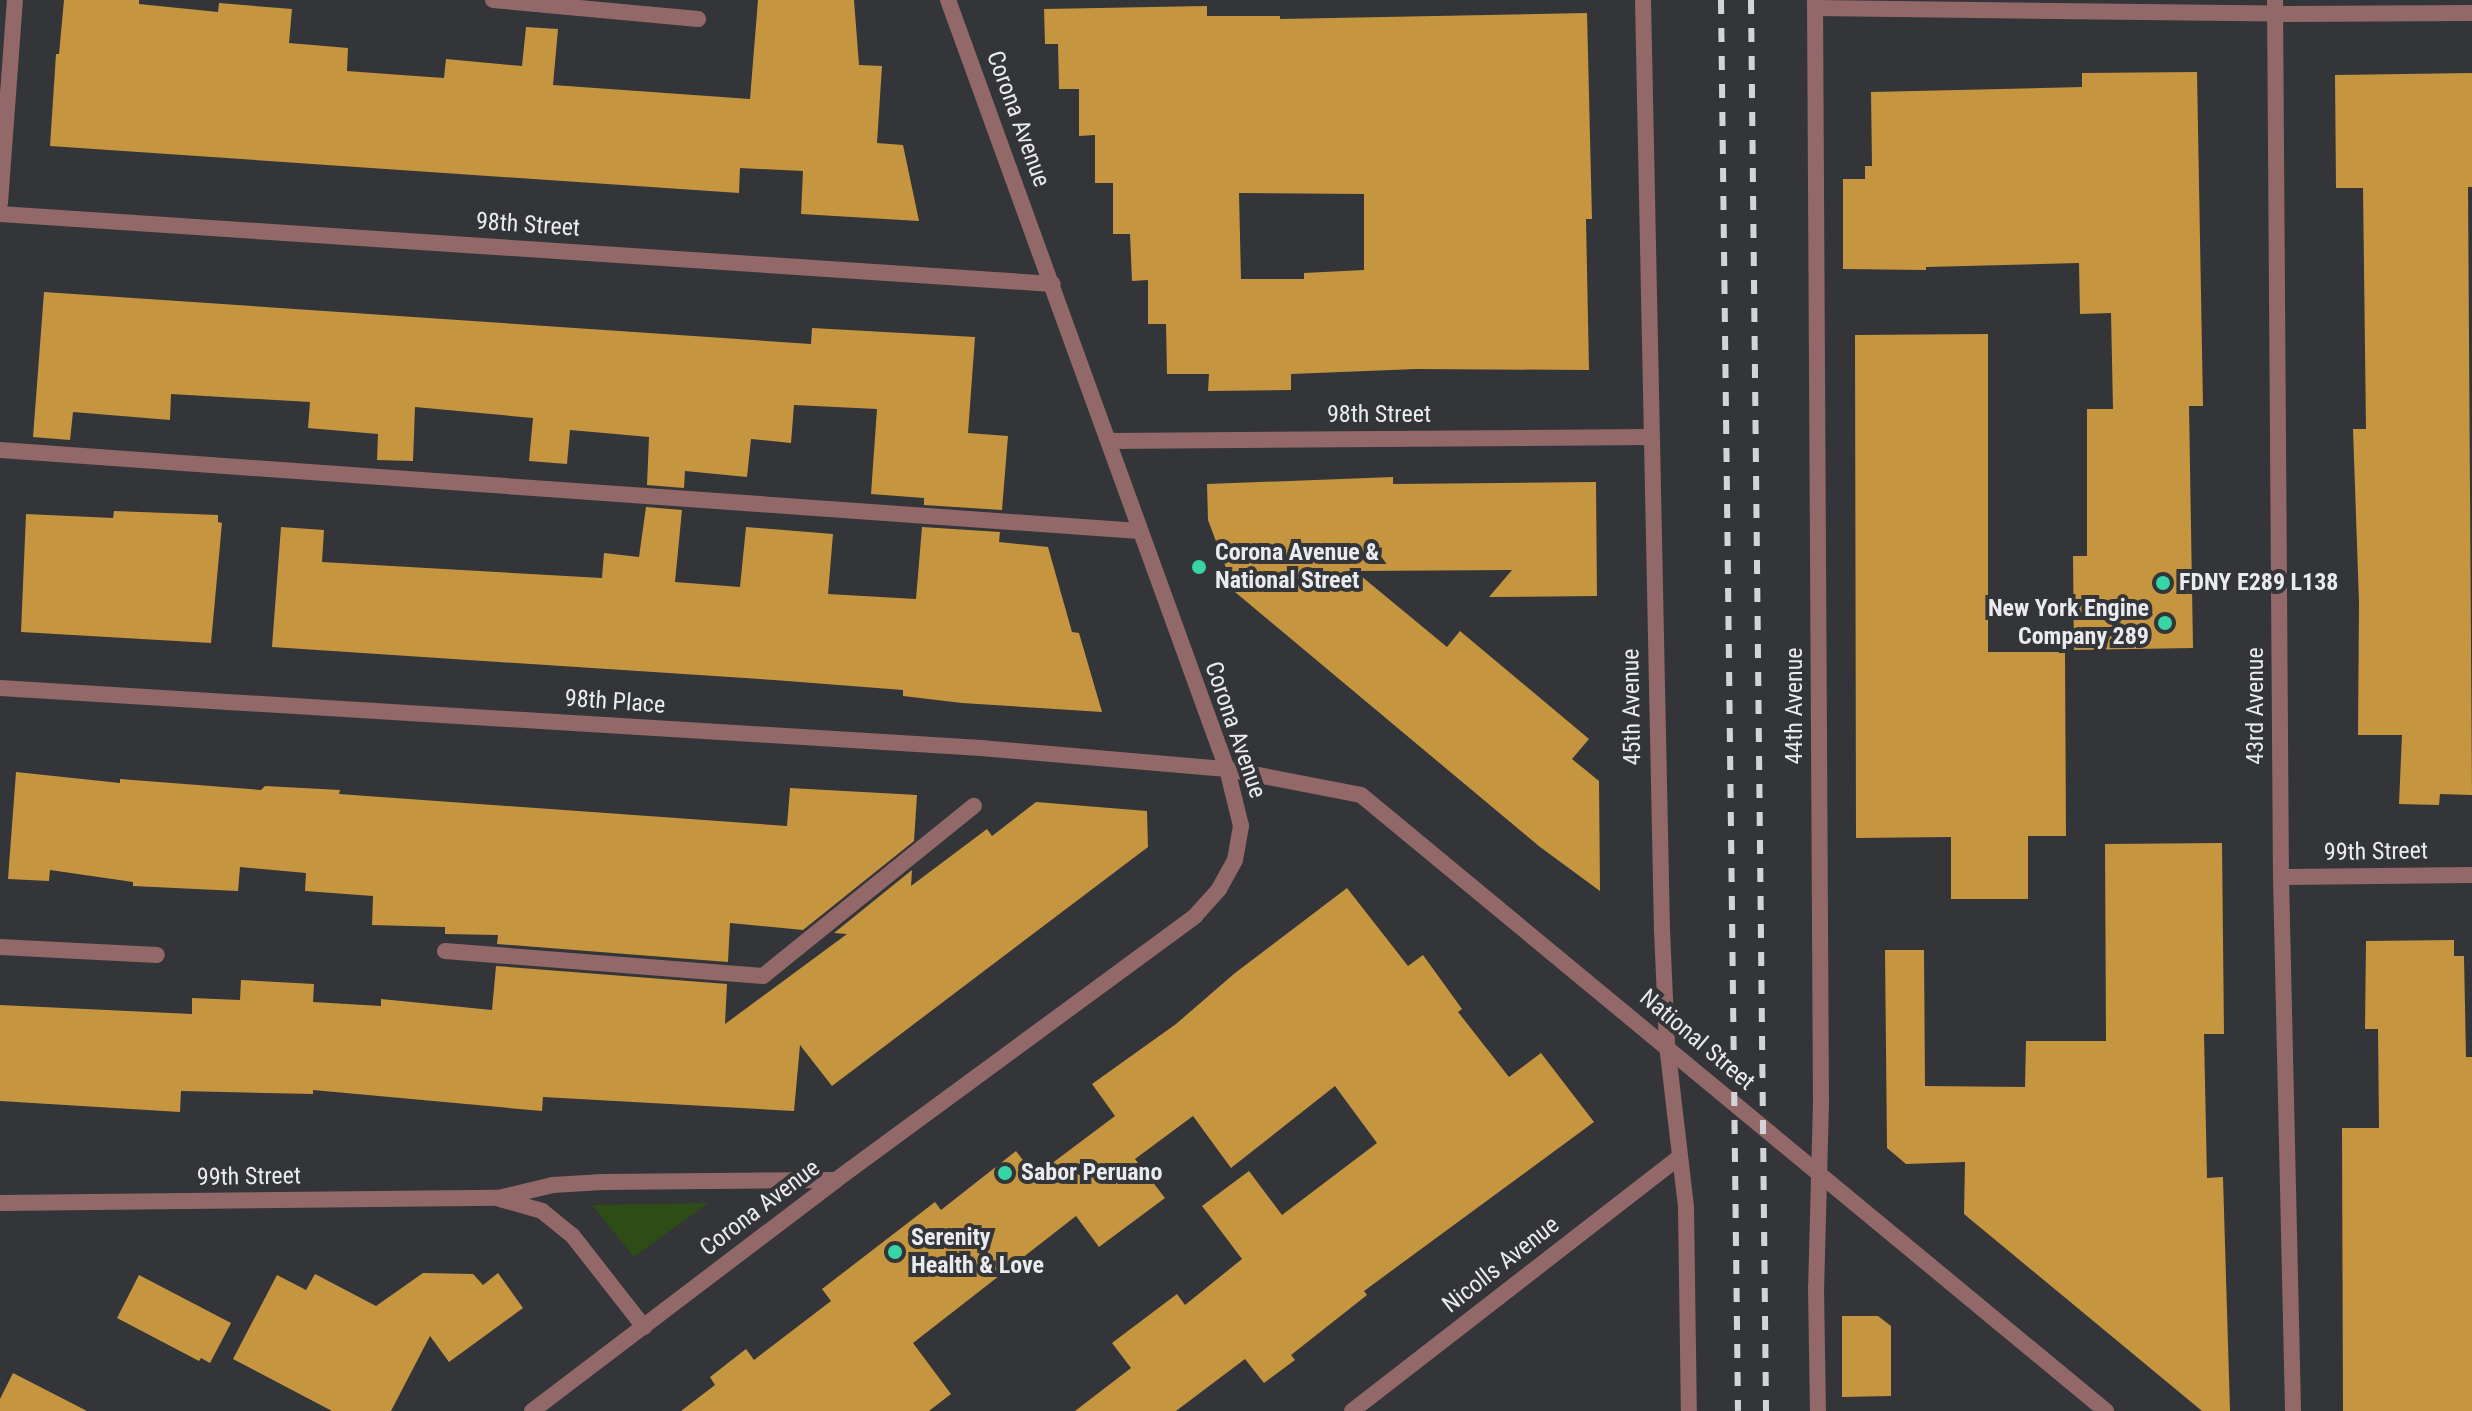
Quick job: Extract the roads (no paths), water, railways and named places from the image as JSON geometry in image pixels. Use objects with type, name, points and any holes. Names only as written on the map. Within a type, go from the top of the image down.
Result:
[{"type":"street","points":[[0,203],[15,0]]},
{"type":"street","points":[[493,0],[698,19]]},
{"type":"street","name":"Corona Avenue","points":[[532,1411],[836,1180],[1195,916],[1219,889],[1235,860],[1241,826],[1227,769],[948,0]]},
{"type":"street","name":"45th Avenue","points":[[1643,0],[1650,437],[1667,1045],[1686,1207],[1689,1411]]},
{"type":"street","points":[[1815,4],[2275,7],[2472,13]]},
{"type":"street","name":"44th Avenue","points":[[1815,4],[1818,1411]]},
{"type":"street","name":"43rd Avenue","points":[[2275,7],[2281,877],[2293,1411]]},
{"type":"street","name":"98th Street","points":[[0,214],[1053,284]]},
{"type":"street","name":"98th Street","points":[[1109,441],[1650,437]]},
{"type":"street","points":[[0,450],[1139,531]]},
{"type":"street","name":"98th Place","points":[[0,688],[981,748],[1227,769]]},
{"type":"street","name":"National Street","points":[[1227,769],[1361,795],[2106,1411]]},
{"type":"street","points":[[445,951],[763,976],[974,806]]},
{"type":"street","name":"99th Street","points":[[2281,877],[2472,875]]},
{"type":"street","points":[[0,947],[157,955]]},
{"type":"street","name":"Nicolls Avenue","points":[[1352,1411],[1679,1157]]},
{"type":"street","name":"99th Street","points":[[0,1203],[498,1198],[553,1185],[602,1182],[836,1180]]},
{"type":"street","name":"99th Street","points":[[498,1198],[542,1211],[572,1235],[644,1327]]},
{"type":"railway","points":[[1721,0],[1738,1411]]},
{"type":"railway","points":[[1751,0],[1766,1411]]},
{"type":"place","name":"Corona Avenue & National Street","points":[[1199,567]]},
{"type":"place","name":"FDNY E289 L138","points":[[2163,583]]},
{"type":"place","name":"New York Engine Company 289","points":[[2165,623]]},
{"type":"place","name":"Sabor Peruano","points":[[1005,1173]]},
{"type":"place","name":"Serenity Health & Love","points":[[895,1252]]}]
